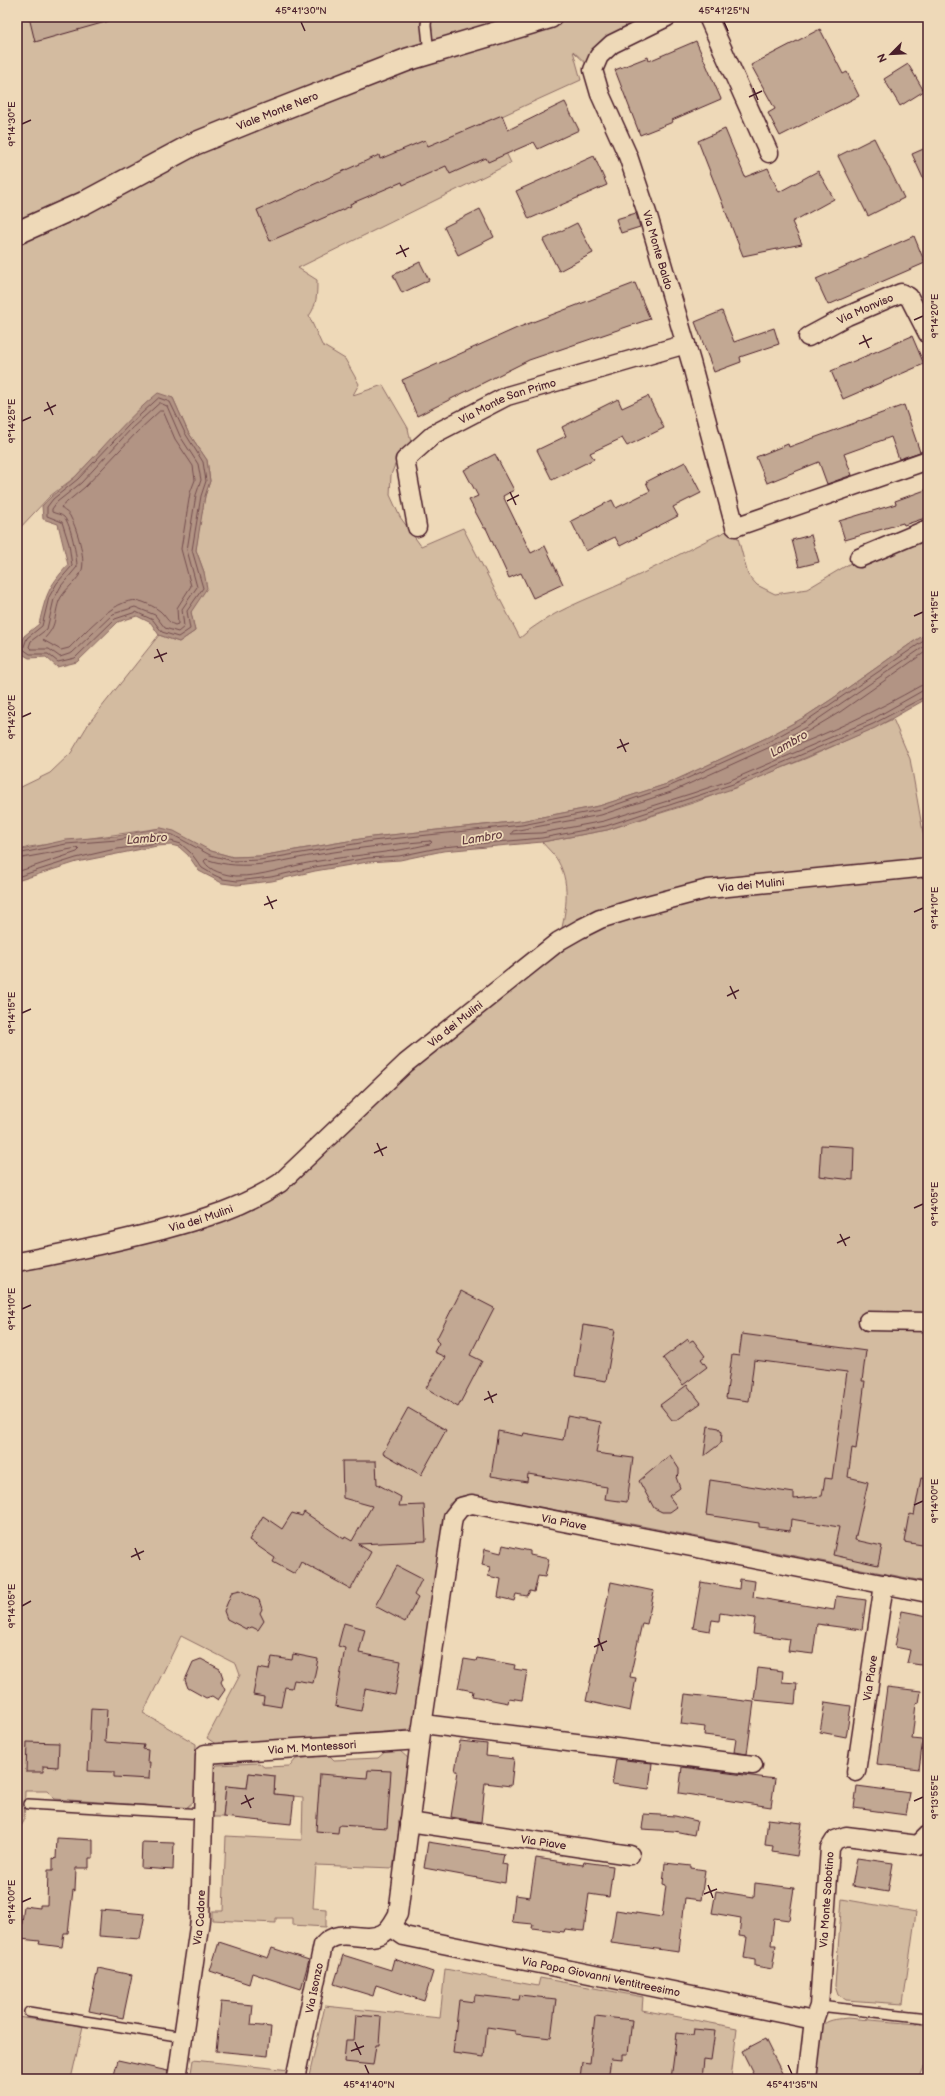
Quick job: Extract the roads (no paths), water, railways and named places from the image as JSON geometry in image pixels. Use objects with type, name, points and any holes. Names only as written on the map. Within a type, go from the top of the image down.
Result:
[{"type":"street","name":"Viale Monte Nero","points":[[17,233],[84,203],[194,144],[258,118],[429,53],[550,17]]},
{"type":"street","name":"Via Monte Baldo","points":[[668,17],[612,44],[599,56],[593,70],[600,94],[628,156],[643,201],[686,344],[735,527],[928,460]]},
{"type":"street","points":[[708,17],[769,153]]},
{"type":"street","name":"Via Monviso","points":[[808,337],[847,316],[901,293],[909,298],[928,334]]},
{"type":"street","name":"Via Monte San Primo","points":[[417,527],[405,460],[434,434],[507,396],[686,344]]},
{"type":"street","points":[[859,558],[928,530]]},
{"type":"street","name":"Via dei Mulini","points":[[17,1262],[106,1245],[216,1215],[257,1198],[280,1183],[406,1063],[559,941],[600,919],[669,898],[708,889],[928,867]]},
{"type":"street","points":[[868,1321],[928,1322]]},
{"type":"street","name":"Via Piave","points":[[391,1927],[398,1914],[409,1822],[453,1517],[461,1507],[472,1504],[928,1593]]},
{"type":"street","name":"Via Piave","points":[[856,1772],[884,1584]]},
{"type":"street","points":[[422,1732],[753,1766]]},
{"type":"street","name":"Via M. Montessori","points":[[205,1754],[422,1732]]},
{"type":"street","name":"Via Cadore","points":[[178,2079],[200,1920],[205,1754]]},
{"type":"street","name":"Via Piave","points":[[409,1822],[630,1855]]},
{"type":"street","name":"Via Monte Sabotino","points":[[807,2079],[816,2013],[830,1848],[835,1840],[846,1836],[923,1840]]},
{"type":"street","name":"Via Isonzo","points":[[296,2079],[323,1945],[330,1936],[368,1936],[382,1934],[391,1927]]},
{"type":"street","name":"Via Papa Giovanni Ventitreesimo","points":[[391,1927],[404,1936],[816,2013]]},
{"type":"lane","points":[[427,17],[426,25],[429,53]]},
{"type":"lane","points":[[28,1804],[203,1814]]},
{"type":"lane","points":[[29,2012],[183,2037]]},
{"type":"lane","points":[[816,2013],[928,2018]]},
{"type":"water","points":[[158,393],[173,398],[188,432],[207,460],[210,481],[205,496],[196,550],[204,572],[207,588],[191,612],[195,631],[179,642],[159,635],[151,623],[137,616],[118,622],[77,662],[57,667],[46,657],[29,658],[17,651],[24,636],[39,624],[49,592],[56,579],[68,565],[58,524],[43,519],[42,506],[76,476],[126,422]]},
{"type":"water","name":"Lambro","points":[[928,633],[928,698],[875,728],[735,788],[607,830],[542,842],[443,851],[400,860],[368,862],[315,871],[272,881],[237,885],[222,883],[199,871],[188,855],[179,847],[171,845],[157,846],[77,862],[17,881],[17,851],[66,840],[117,836],[161,828],[174,831],[211,851],[233,857],[260,856],[372,837],[521,821],[599,806],[667,784],[766,738],[803,718]]}]
